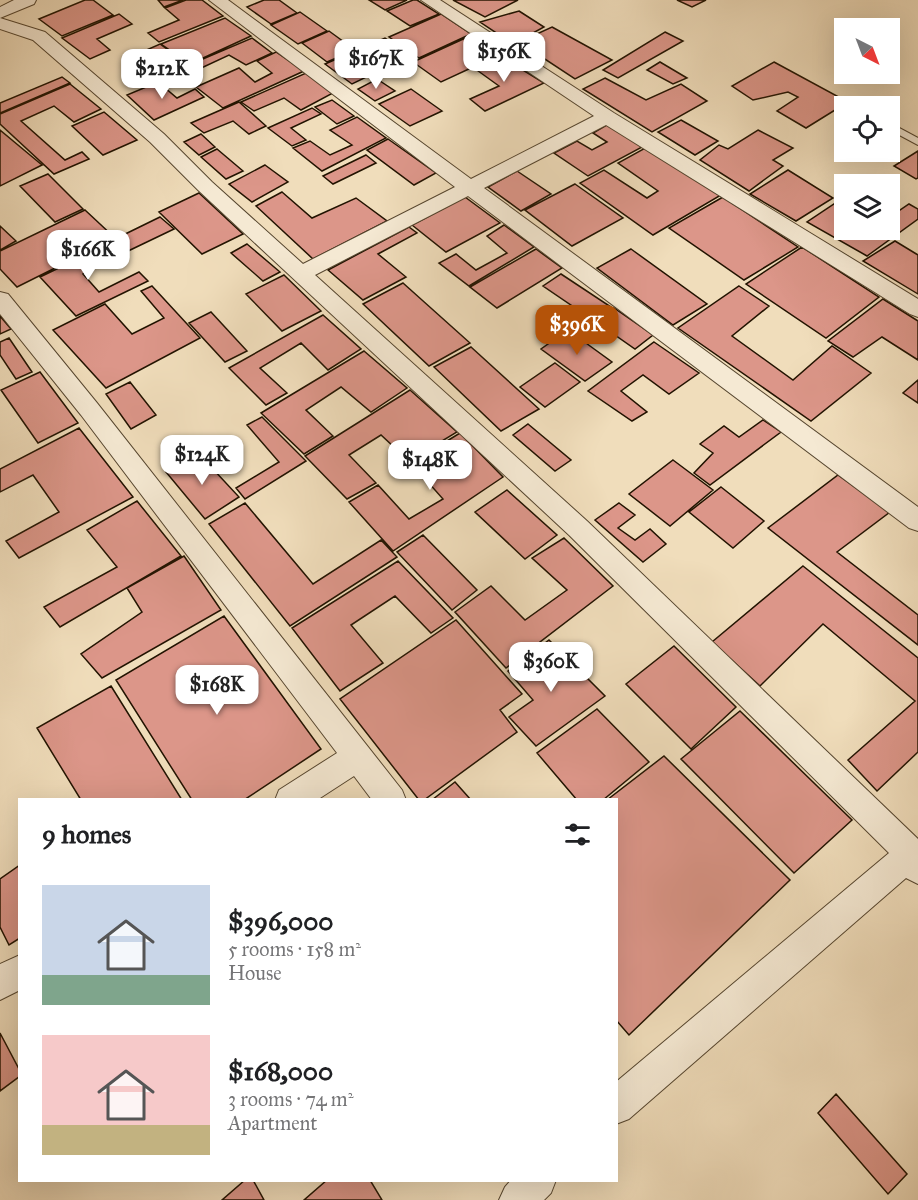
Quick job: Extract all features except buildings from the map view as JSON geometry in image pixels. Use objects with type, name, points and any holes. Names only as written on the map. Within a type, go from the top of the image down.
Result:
[{"type":"street","points":[[0,13],[28,0]]},
{"type":"street","points":[[217,0],[918,521]]},
{"type":"street","points":[[429,0],[607,117],[918,309]]},
{"type":"street","points":[[0,23],[39,36],[157,138],[205,186],[578,528],[916,860],[621,1092]]},
{"type":"street","points":[[302,273],[607,117]]},
{"type":"street","points":[[0,299],[90,409],[389,798]]},
{"type":"street","points":[[293,798],[357,757]]},
{"type":"street","points":[[0,983],[18,972]]},
{"type":"street","points":[[518,1200],[536,1182]]},
{"type":"lane","points":[[900,132],[918,142]]}]
